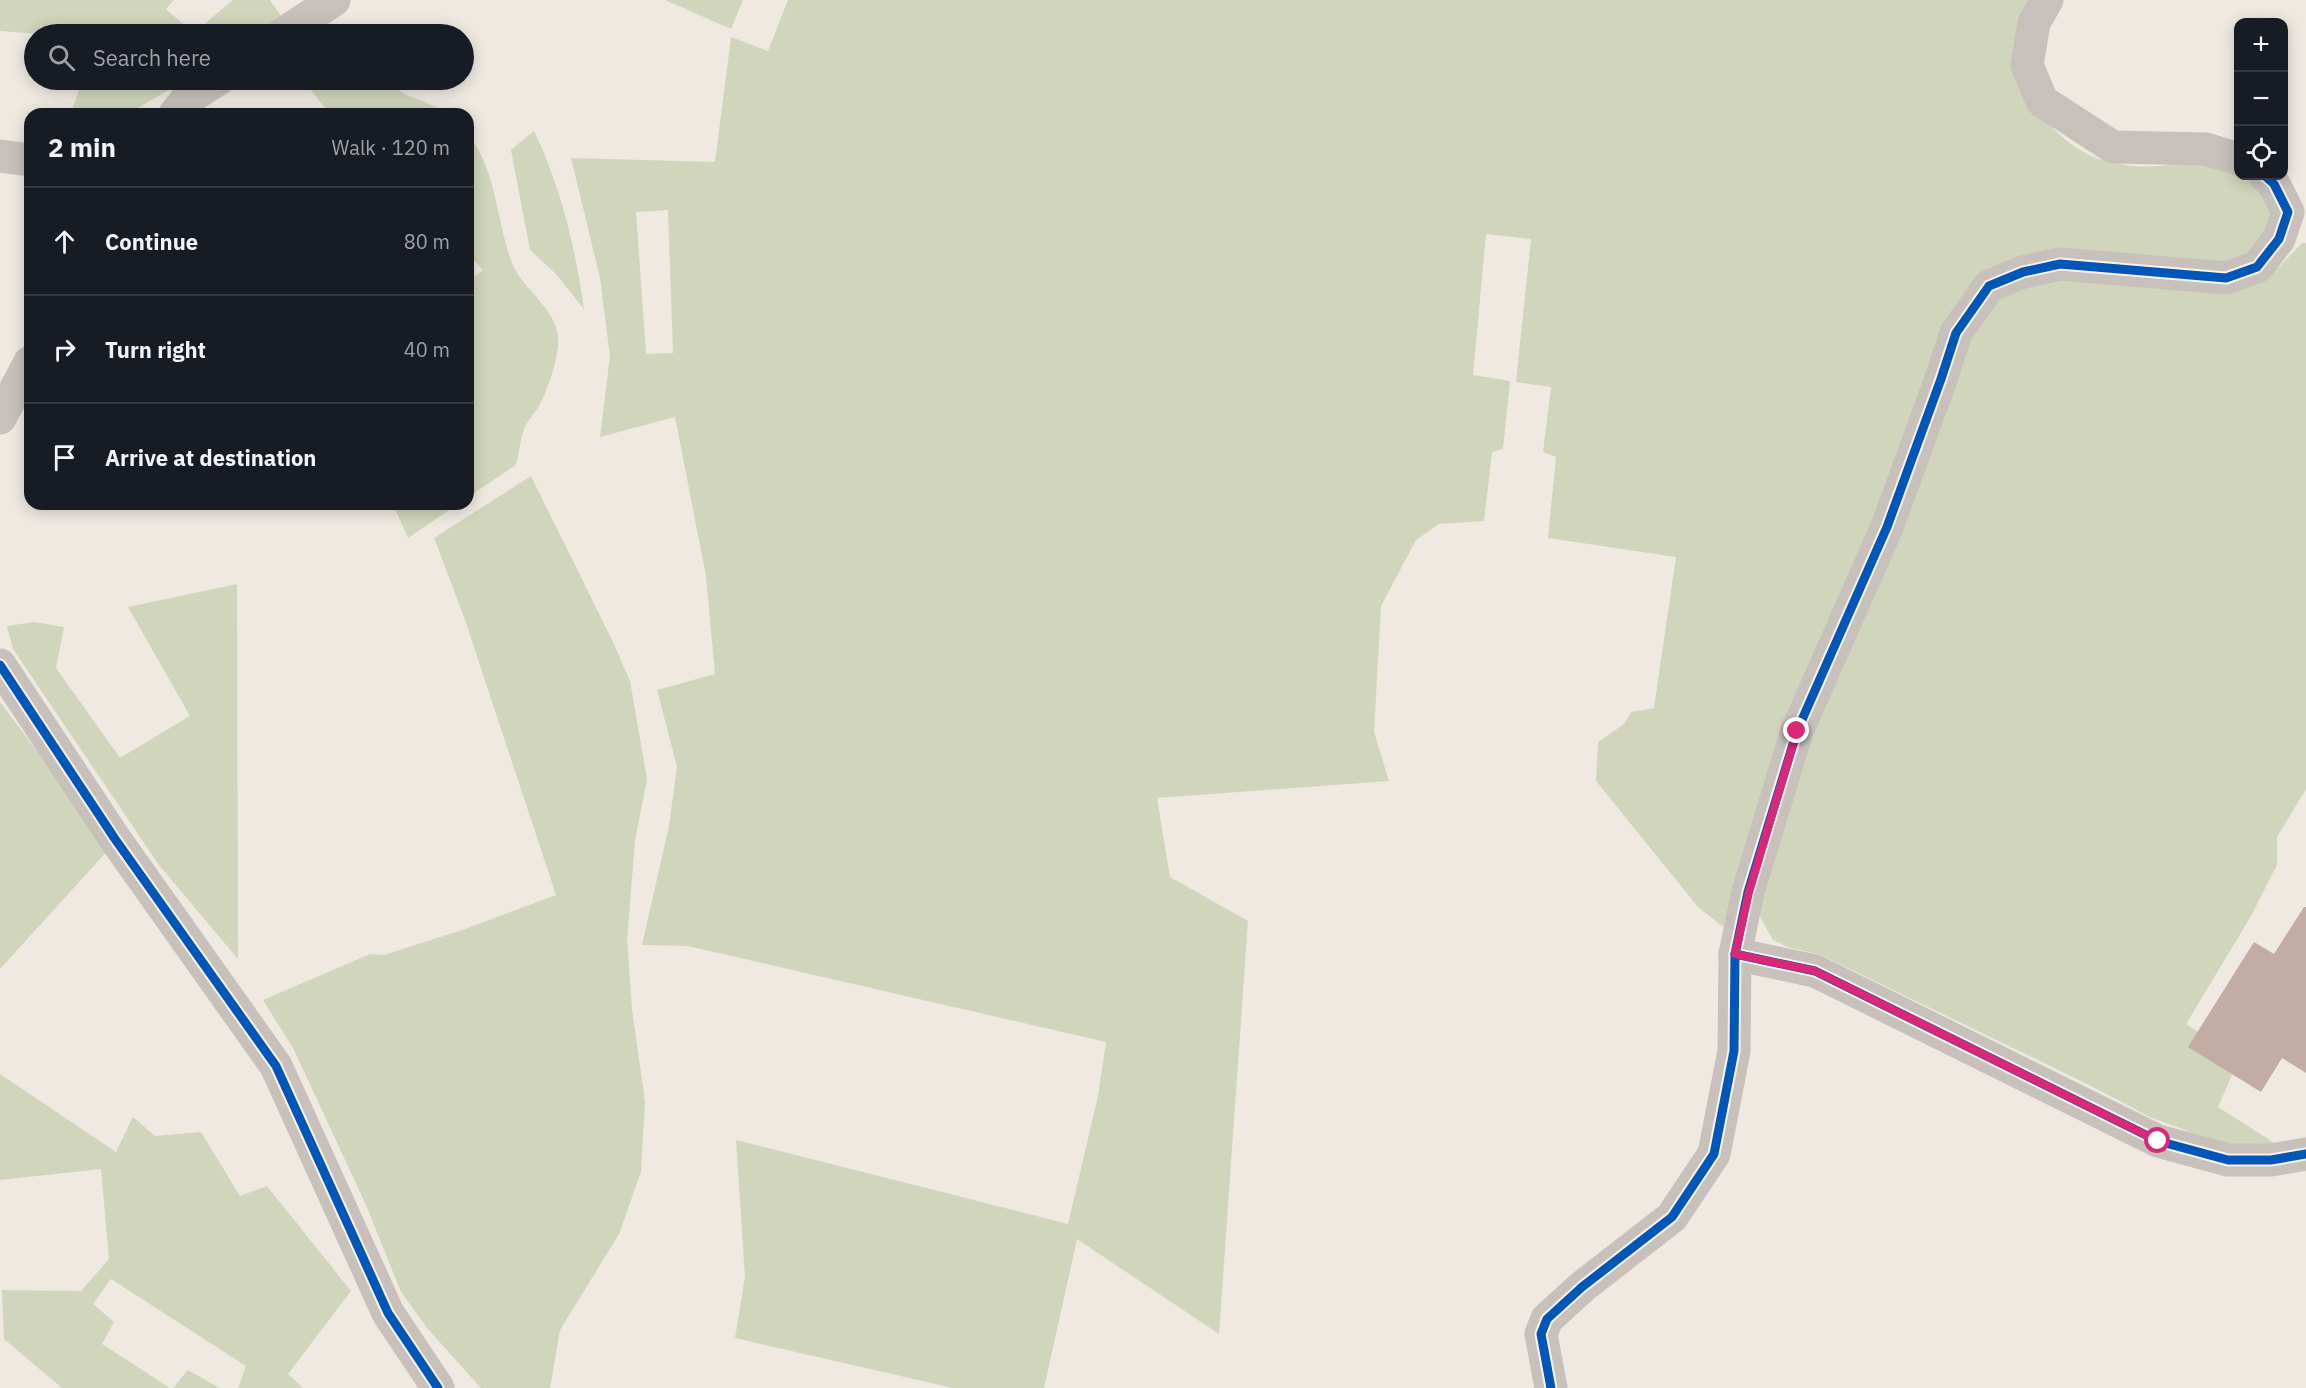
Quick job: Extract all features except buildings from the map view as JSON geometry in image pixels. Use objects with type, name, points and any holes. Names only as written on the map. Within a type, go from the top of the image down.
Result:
[{"type":"street","points":[[298,24],[334,0]]},
{"type":"street","points":[[2047,0],[2034,23],[2027,65],[2042,102],[2113,147],[2206,149],[2234,158]]},
{"type":"street","points":[[180,108],[186,100],[202,90]]},
{"type":"street","points":[[0,156],[24,159]]},
{"type":"street","points":[[1551,1388],[1541,1334],[1547,1319],[1582,1287],[1672,1217],[1714,1154],[1734,1051],[1735,954],[1749,892],[1797,731],[1887,527],[1956,333],[1989,286],[2023,272],[2060,264],[2226,278],[2257,267],[2279,239],[2288,212],[2274,184],[2270,180]]},
{"type":"street","points":[[0,418],[24,373]]},
{"type":"street","points":[[0,665],[115,839],[276,1066],[388,1313],[438,1388]]},
{"type":"street","points":[[1735,954],[1815,971],[2158,1141],[2228,1160],[2271,1160],[2306,1154]]},
{"type":"green space","points":[[0,0],[174,0],[166,9],[184,24],[24,24],[24,33],[0,31]]},
{"type":"green space","points":[[233,0],[270,0],[284,20],[277,24],[205,24]]},
{"type":"green space","points":[[665,0],[743,0],[731,29]]},
{"type":"green space","points":[[788,0],[2039,0],[2022,93],[2052,128],[2079,149],[2111,162],[2141,166],[2202,165],[2234,173],[2234,180],[2248,180],[2262,192],[2268,204],[2271,221],[2270,241],[2240,265],[1998,268],[1735,924],[1722,926],[1698,907],[1596,781],[1598,742],[1624,724],[1631,712],[1654,708],[1676,557],[1548,538],[1556,457],[1543,452],[1551,387],[1516,382],[1531,239],[1486,234],[1473,375],[1510,381],[1503,449],[1492,452],[1484,521],[1439,524],[1416,540],[1381,606],[1374,732],[1389,781],[1157,798],[1170,877],[1248,921],[1219,1334],[1077,1239],[1044,1388],[953,1388],[735,1338],[745,1277],[736,1140],[1068,1224],[1098,1096],[1106,1042],[688,946],[642,945],[669,826],[677,767],[657,690],[715,674],[706,576],[675,417],[600,437],[610,356],[600,278],[571,158],[715,162],[731,37],[768,51]],"holes":[[[668,210],[673,353],[646,354],[636,212]]]},
{"type":"green space","points":[[79,90],[169,90],[137,108],[73,108]]},
{"type":"green space","points":[[311,90],[398,90],[439,108],[325,108]]},
{"type":"green space","points":[[534,131],[544,152],[566,218],[584,309],[556,274],[530,250],[511,150]]},
{"type":"green space","points":[[474,142],[485,164],[512,263],[523,281],[551,316],[558,336],[558,344],[546,391],[524,429],[516,465],[474,493],[474,277],[483,270],[474,260]]},
{"type":"green space","points":[[2302,243],[2306,243],[2306,789],[2277,837],[2277,865],[2251,916],[2186,1024],[2239,1059],[2218,1107],[2284,1149],[2238,1150],[2150,1117],[1821,955],[1788,947],[1773,940],[1757,911],[1770,847],[1955,367],[2003,287],[2043,275],[2249,285],[2278,268]]},
{"type":"green space","points":[[531,476],[630,681],[647,779],[635,841],[627,940],[632,1009],[645,1102],[641,1172],[619,1234],[560,1330],[550,1388],[481,1388],[427,1328],[401,1292],[366,1205],[293,1048],[263,1000],[370,954],[384,955],[462,930],[556,895],[464,617],[434,538]]},
{"type":"green space","points":[[396,510],[449,510],[408,538]]},
{"type":"green space","points":[[237,584],[238,959],[159,865],[13,649],[7,626],[34,622],[64,627],[56,668],[120,758],[190,716],[128,607]]},
{"type":"green space","points":[[0,702],[110,848],[0,969]]},
{"type":"green space","points":[[0,1074],[116,1152],[133,1117],[155,1136],[201,1132],[240,1196],[267,1186],[351,1291],[288,1374],[303,1388],[238,1388],[246,1366],[111,1279],[93,1304],[114,1322],[102,1344],[170,1388],[62,1388],[4,1339],[2,1290],[81,1291],[109,1259],[101,1169],[0,1180]]},
{"type":"green space","points":[[188,1370],[220,1388],[173,1388]]},
{"type":"cycle path","points":[[1551,1388],[1541,1334],[1547,1319],[1582,1287],[1672,1217],[1714,1154],[1734,1051],[1735,954],[1748,892],[1797,731],[1887,527],[1956,333],[1989,286],[2023,272],[2060,264],[2226,278],[2257,267],[2279,239],[2288,212],[2274,184],[2270,180]]},
{"type":"cycle path","points":[[0,665],[115,839],[276,1066],[388,1313],[438,1388]]},
{"type":"cycle path","points":[[1735,954],[1815,971],[2158,1141],[2228,1160],[2271,1160],[2306,1154]]},
{"type":"route","points":[[1797,731],[1749,892],[1735,954],[1815,971],[2158,1141]]}]
